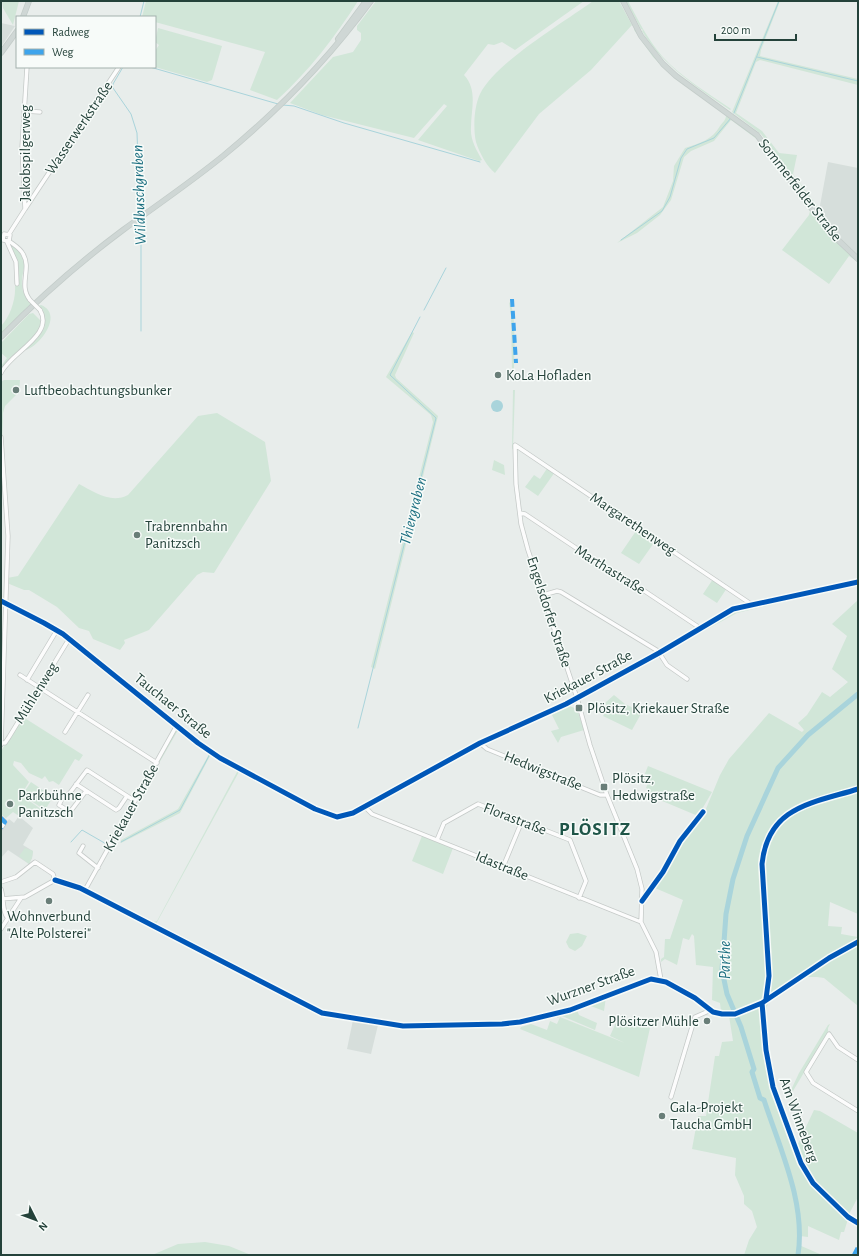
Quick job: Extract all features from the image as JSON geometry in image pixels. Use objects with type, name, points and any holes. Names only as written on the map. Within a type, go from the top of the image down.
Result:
[{"type":"main road","points":[[23,16],[29,1]]},
{"type":"main road","points":[[331,49],[366,1]]},
{"type":"main road","points":[[1,337],[70,272],[223,156],[280,104],[348,31],[371,1]]},
{"type":"main road","name":"Sommerfelder Straße","points":[[623,1],[650,49],[670,71],[760,138],[808,204],[843,245],[858,259]]},
{"type":"main road","points":[[1,53],[16,32]]},
{"type":"street","name":"Jakobspilgerweg","points":[[9,234],[25,209],[22,157],[27,68]]},
{"type":"street","name":"Wasserwerkstraße","points":[[25,209],[118,68]]},
{"type":"street","points":[[24,111],[40,112]]},
{"type":"street","points":[[1,246],[7,241],[11,236],[9,234],[5,233],[2,235],[7,241],[16,262],[17,284]]},
{"type":"street","points":[[1,373],[8,361],[41,330],[43,321],[40,310],[30,300],[24,287],[27,269],[26,259],[21,250],[7,241]]},
{"type":"street","points":[[1,436],[8,536],[3,602],[1,744]]},
{"type":"street","name":"Engelsdorfer Straße","points":[[515,445],[516,484],[520,513],[528,550],[577,698],[590,745],[607,794],[637,869],[642,888],[641,922],[656,952],[661,980]]},
{"type":"street","name":"Margarethenweg","points":[[515,445],[751,604]]},
{"type":"street","name":"Marthastraße","points":[[520,513],[525,514],[609,570],[619,574],[700,628]]},
{"type":"street","name":"Kriekauer Straße","points":[[337,817],[348,815],[366,807],[480,743],[577,698],[659,653],[733,609],[858,582]]},
{"type":"street","points":[[543,595],[557,591],[561,592],[659,653],[667,665],[687,679]]},
{"type":"street","name":"Tauchaer Straße","points":[[3,602],[57,630],[198,743],[220,758],[315,809],[337,817]]},
{"type":"street","points":[[27,680],[57,630]]},
{"type":"street","name":"Mühlenweg","points":[[1,744],[5,743],[9,737],[69,639]]},
{"type":"street","points":[[20,676],[157,763]]},
{"type":"street","points":[[65,732],[88,695]]},
{"type":"street","name":"Kriekauer Straße","points":[[85,890],[177,725]]},
{"type":"street","name":"Hedwigstraße","points":[[480,743],[487,749],[494,752],[600,794],[607,794]]},
{"type":"street","points":[[86,791],[72,811],[68,812],[60,807],[59,803],[63,797],[69,794],[85,771],[88,770],[135,801]]},
{"type":"street","points":[[76,784],[116,810],[127,796]]},
{"type":"street","name":"Florastraße","points":[[437,840],[444,824],[478,804],[570,840],[586,881],[579,898]]},
{"type":"street","name":"Idastraße","points":[[366,807],[372,814],[641,922]]},
{"type":"street","points":[[1,818],[5,822],[1,828]]},
{"type":"street","points":[[504,867],[522,821]]},
{"type":"street","points":[[83,846],[78,853],[98,868]]},
{"type":"street","points":[[1,882],[16,877],[35,862],[53,874],[56,880],[21,898],[3,899]]},
{"type":"street","name":"Wurzner Straße","points":[[56,880],[85,890],[329,1015],[403,1026],[502,1024],[570,1010],[644,980],[661,980]]},
{"type":"street","points":[[1,889],[5,915],[8,918]]},
{"type":"street","points":[[1,929],[21,898]]},
{"type":"street","points":[[661,980],[695,998],[710,1010],[730,1014],[739,1013],[762,1003],[829,958],[858,942]]},
{"type":"street","name":"Am Winneberg","points":[[762,1003],[766,1050],[773,1087],[801,1163],[813,1183],[848,1217],[858,1223]]},
{"type":"street","points":[[671,1097],[695,1017],[710,1010]]},
{"type":"street","points":[[858,1060],[838,1047],[829,1034],[807,1070],[807,1076],[816,1085],[858,1111]]},
{"type":"shaded area","points":[[1,23],[15,26],[1,47]]},
{"type":"shaded area","points":[[828,162],[858,168],[858,255],[840,238],[819,211]]},
{"type":"shaded area","points":[[19,816],[33,828],[23,845],[33,851],[29,864],[8,850],[1,858],[1,832],[9,819],[14,823]]},
{"type":"shaded area","points":[[353,1020],[378,1025],[371,1054],[347,1049]]},
{"type":"green space","points":[[2,1],[19,1],[13,25],[3,8]]},
{"type":"green space","points":[[146,1],[358,1],[321,53],[289,89],[277,100],[250,90],[265,52],[156,22],[156,16],[142,16]]},
{"type":"green space","points":[[376,1],[584,1],[515,50],[502,42],[494,45],[488,44],[464,75],[471,87],[473,100],[471,136],[482,160],[479,161],[418,140],[447,106],[444,104],[414,138],[322,115],[290,103],[333,57],[353,52],[361,40],[361,33],[357,30],[357,26]]},
{"type":"green space","points":[[593,1],[619,1],[632,25],[591,70],[539,114],[495,173],[484,159],[476,142],[476,105],[480,94],[488,82],[515,56]]},
{"type":"green space","points":[[626,1],[628,1],[648,37],[669,64],[650,44],[642,31],[643,30],[641,29]]},
{"type":"green space","points":[[778,1],[780,1],[760,56],[858,79],[858,85],[760,60],[756,62],[736,113],[762,131],[779,153],[797,155],[793,174],[819,208],[819,211],[761,134],[732,112]]},
{"type":"green space","points":[[158,28],[222,46],[212,80],[207,82],[156,67],[156,50],[159,45],[156,43]]},
{"type":"green space","points":[[635,28],[649,50],[670,72],[759,139],[802,199],[837,241],[858,262],[849,256],[829,284],[782,250],[809,215],[810,211],[758,140],[731,120],[714,141],[691,151],[684,157],[671,200],[660,215],[637,233],[617,243],[663,207],[673,181],[674,166],[685,148],[701,143],[713,135],[726,117],[726,115],[669,73],[653,57],[634,30]]},
{"type":"green space","points":[[669,64],[686,78],[731,109],[730,110],[705,93],[682,75]]},
{"type":"green space","points":[[9,243],[17,249],[24,260],[22,277],[23,291],[31,305],[1,336],[1,326],[12,308],[15,286],[18,285],[19,279],[17,263]]},
{"type":"green space","points":[[509,302],[512,307],[513,314],[515,345],[514,370],[512,371],[511,315]]},
{"type":"green space","points":[[41,305],[48,309],[50,322],[43,336],[37,343],[26,350],[25,348],[36,339],[45,325],[43,313],[38,306]]},
{"type":"green space","points":[[33,313],[41,321],[36,334],[11,357],[1,370],[1,366],[7,358],[1,353],[1,343],[29,314]]},
{"type":"green space","points":[[412,332],[414,333],[395,375],[396,378],[438,416],[375,669],[371,667],[433,422],[431,415],[386,377]]},
{"type":"green space","points":[[4,380],[20,380],[19,392],[5,406],[3,413],[3,440],[1,382]]},
{"type":"green space","points":[[513,390],[515,390],[512,450]]},
{"type":"green space","name":"Trabrennbahn Panitzsch","points":[[217,413],[265,442],[271,481],[214,573],[203,572],[197,575],[149,630],[124,640],[125,643],[120,650],[93,639],[89,631],[79,628],[57,607],[29,590],[24,590],[7,583],[7,578],[18,576],[79,484],[109,498],[128,495],[198,416]]},
{"type":"green space","points":[[3,440],[7,515],[8,533],[3,448]]},
{"type":"green space","points":[[494,460],[504,465],[505,475],[492,470]]},
{"type":"green space","points":[[548,467],[555,472],[538,496],[525,487],[534,475],[540,479]]},
{"type":"green space","points":[[638,528],[656,540],[639,564],[621,553]]},
{"type":"green space","points":[[713,579],[727,588],[717,603],[703,594]]},
{"type":"green space","points":[[858,583],[858,586],[737,613],[687,640],[686,638],[735,609]]},
{"type":"green space","points":[[858,600],[858,914],[830,902],[828,926],[842,927],[841,934],[858,937],[858,939],[819,962],[771,994],[769,982],[765,999],[749,1007],[735,1011],[728,998],[734,1012],[721,1012],[720,1003],[712,1000],[713,967],[696,965],[694,936],[692,934],[689,940],[683,938],[677,965],[665,959],[661,962],[661,959],[664,957],[665,939],[670,939],[683,900],[655,888],[681,842],[703,816],[720,775],[729,759],[769,713],[802,732],[804,730],[798,723],[807,715],[822,692],[830,697],[848,682],[832,669],[847,636],[832,624]]},
{"type":"green space","points":[[614,695],[625,704],[642,712],[632,730],[603,716],[608,709],[605,703]]},
{"type":"green space","points":[[567,705],[577,709],[584,730],[561,737],[558,743],[551,731],[559,729],[551,713]]},
{"type":"green space","points":[[23,717],[83,755],[79,761],[75,759],[59,785],[53,781],[49,782],[45,776],[42,779],[29,773],[21,763],[14,761],[13,765],[29,782],[21,795],[48,814],[45,819],[36,813],[31,820],[23,815],[19,816],[13,812],[6,818],[1,814],[1,751]]},
{"type":"green space","points":[[177,729],[179,729],[240,770],[156,924],[154,924],[127,911],[153,922],[157,921],[237,772],[236,769],[210,756],[180,813],[121,843],[121,840],[178,809],[208,756],[208,752],[181,731],[177,732],[116,838]]},
{"type":"green space","points":[[648,766],[712,792],[698,816],[648,795],[650,790],[646,788],[648,783],[642,781]]},
{"type":"green space","points":[[31,782],[53,797],[45,810],[22,795]]},
{"type":"green space","points":[[422,836],[453,848],[443,874],[412,861]]},
{"type":"green space","points":[[25,848],[33,851],[29,864],[19,856]]},
{"type":"green space","points":[[578,933],[587,936],[582,946],[575,951],[569,948],[566,942],[570,934]]},
{"type":"green space","points":[[858,944],[858,1006],[824,978],[805,977],[769,1002],[766,1009],[765,1018],[768,1052],[764,1026],[765,1008],[767,1002],[821,965]]},
{"type":"green space","points":[[606,997],[604,1011],[588,1005]]},
{"type":"green space","points":[[758,1007],[761,1008],[769,1075],[800,1164],[813,1184],[848,1219],[844,1232],[841,1232],[839,1240],[808,1226],[808,1237],[800,1236],[799,1245],[822,1255],[744,1255],[749,1240],[757,1227],[752,1211],[744,1204],[744,1196],[735,1175],[736,1158],[692,1149],[698,1116],[706,1116],[715,1056],[719,1056],[722,1042],[733,1041],[729,1016],[735,1016],[747,1046],[738,1016]]},
{"type":"green space","points":[[580,1008],[577,1010],[579,1015],[597,1023],[595,1030],[562,1016],[557,1018],[558,1014]]},
{"type":"green space","points":[[560,1017],[625,1043],[610,1036],[618,1018],[650,1028],[639,1077],[520,1029],[521,1027],[531,1024],[547,1030],[550,1021],[557,1024]]},
{"type":"green space","points":[[830,1024],[828,1032],[793,1091],[791,1090],[799,1073]]},
{"type":"green space","points":[[774,1086],[797,1146],[814,1110],[820,1111],[858,1133],[858,1197],[848,1216],[818,1186],[805,1169],[777,1097]]},
{"type":"green space","points":[[205,1242],[229,1246],[251,1255],[152,1255],[178,1244]]},
{"type":"water","points":[[495,400],[499,400],[503,406],[499,412],[495,412],[491,408],[491,404]]},
{"type":"waterway","name":"Wildbuschgraben","points":[[140,16],[144,1]]},
{"type":"waterway","points":[[734,113],[779,1]]},
{"type":"waterway","points":[[757,57],[858,81]]},
{"type":"waterway","name":"Wildbuschgraben","points":[[122,68],[113,84],[113,88],[131,114],[137,133],[140,215]]},
{"type":"waterway","points":[[153,68],[278,104]]},
{"type":"waterway","points":[[283,105],[294,106],[344,123],[480,162]]},
{"type":"waterway","points":[[621,240],[662,211],[670,197],[681,158],[687,149],[714,138],[731,118]]},
{"type":"waterway","name":"Wildbuschgraben","points":[[141,218],[141,331]]},
{"type":"waterway","name":"Thiergraben","points":[[424,310],[446,268]]},
{"type":"waterway","name":"Thiergraben","points":[[358,728],[436,418],[390,375],[420,317]]},
{"type":"waterway","name":"Parthe","points":[[798,1255],[798,1216],[790,1176],[764,1100],[760,1098],[752,1072],[754,1069],[741,1027],[727,994],[722,970],[726,914],[733,879],[747,836],[778,768],[808,735],[858,694]]},
{"type":"waterway","name":"Thiergraben","points":[[212,751],[319,808]]},
{"type":"waterway","name":"Thiergraben","points":[[121,842],[180,810],[210,754]]},
{"type":"waterway","name":"Wildbuschgraben","points":[[71,842],[82,830],[108,845]]},
{"type":"marked path","points":[[512,299],[516,363]]},
{"type":"marked path","points":[[1,818],[5,822],[1,828]]},
{"type":"marked path","points":[[854,1255],[858,1247]]},
{"type":"cycle path","points":[[1,601],[63,634],[198,743],[220,758],[315,809],[337,817],[353,813],[480,743],[566,704],[659,653],[733,609],[858,582]]},
{"type":"cycle path","points":[[766,999],[769,976],[762,864],[766,845],[773,830],[783,818],[795,810],[825,798],[858,789]]},
{"type":"cycle path","points":[[642,901],[663,872],[680,841],[703,812]]},
{"type":"cycle path","points":[[55,880],[80,888],[322,1013],[403,1026],[502,1024],[520,1022],[570,1010],[651,979],[666,982],[695,998],[713,1012],[735,1014],[762,1003],[829,958],[858,942]]},
{"type":"cycle path","points":[[762,1003],[766,1050],[773,1087],[801,1163],[813,1183],[848,1217],[858,1223]]},
{"type":"place","name":"KoLa Hofladen","points":[[498,375]]},
{"type":"place","name":"Luftbeobachtungsbunker","points":[[16,390]]},
{"type":"place","name":"Trabrennbahn Panitzsch","points":[[137,535]]},
{"type":"place","name":"Plösitz, Kriekauer Straße","points":[[579,708]]},
{"type":"place","name":"Plösitz, Hedwigstraße","points":[[604,787]]},
{"type":"place","name":"Parkbühne Panitzsch","points":[[10,804]]},
{"type":"place","name":"Wohnverbund \"Alte Polsterei\"","points":[[49,901]]},
{"type":"place","name":"Plösitzer Mühle","points":[[707,1021]]},
{"type":"place","name":"Gala-Projekt Taucha GmbH","points":[[662,1116]]},
{"type":"district","name":"PLÖSITZ","points":[[595,829]]}]
